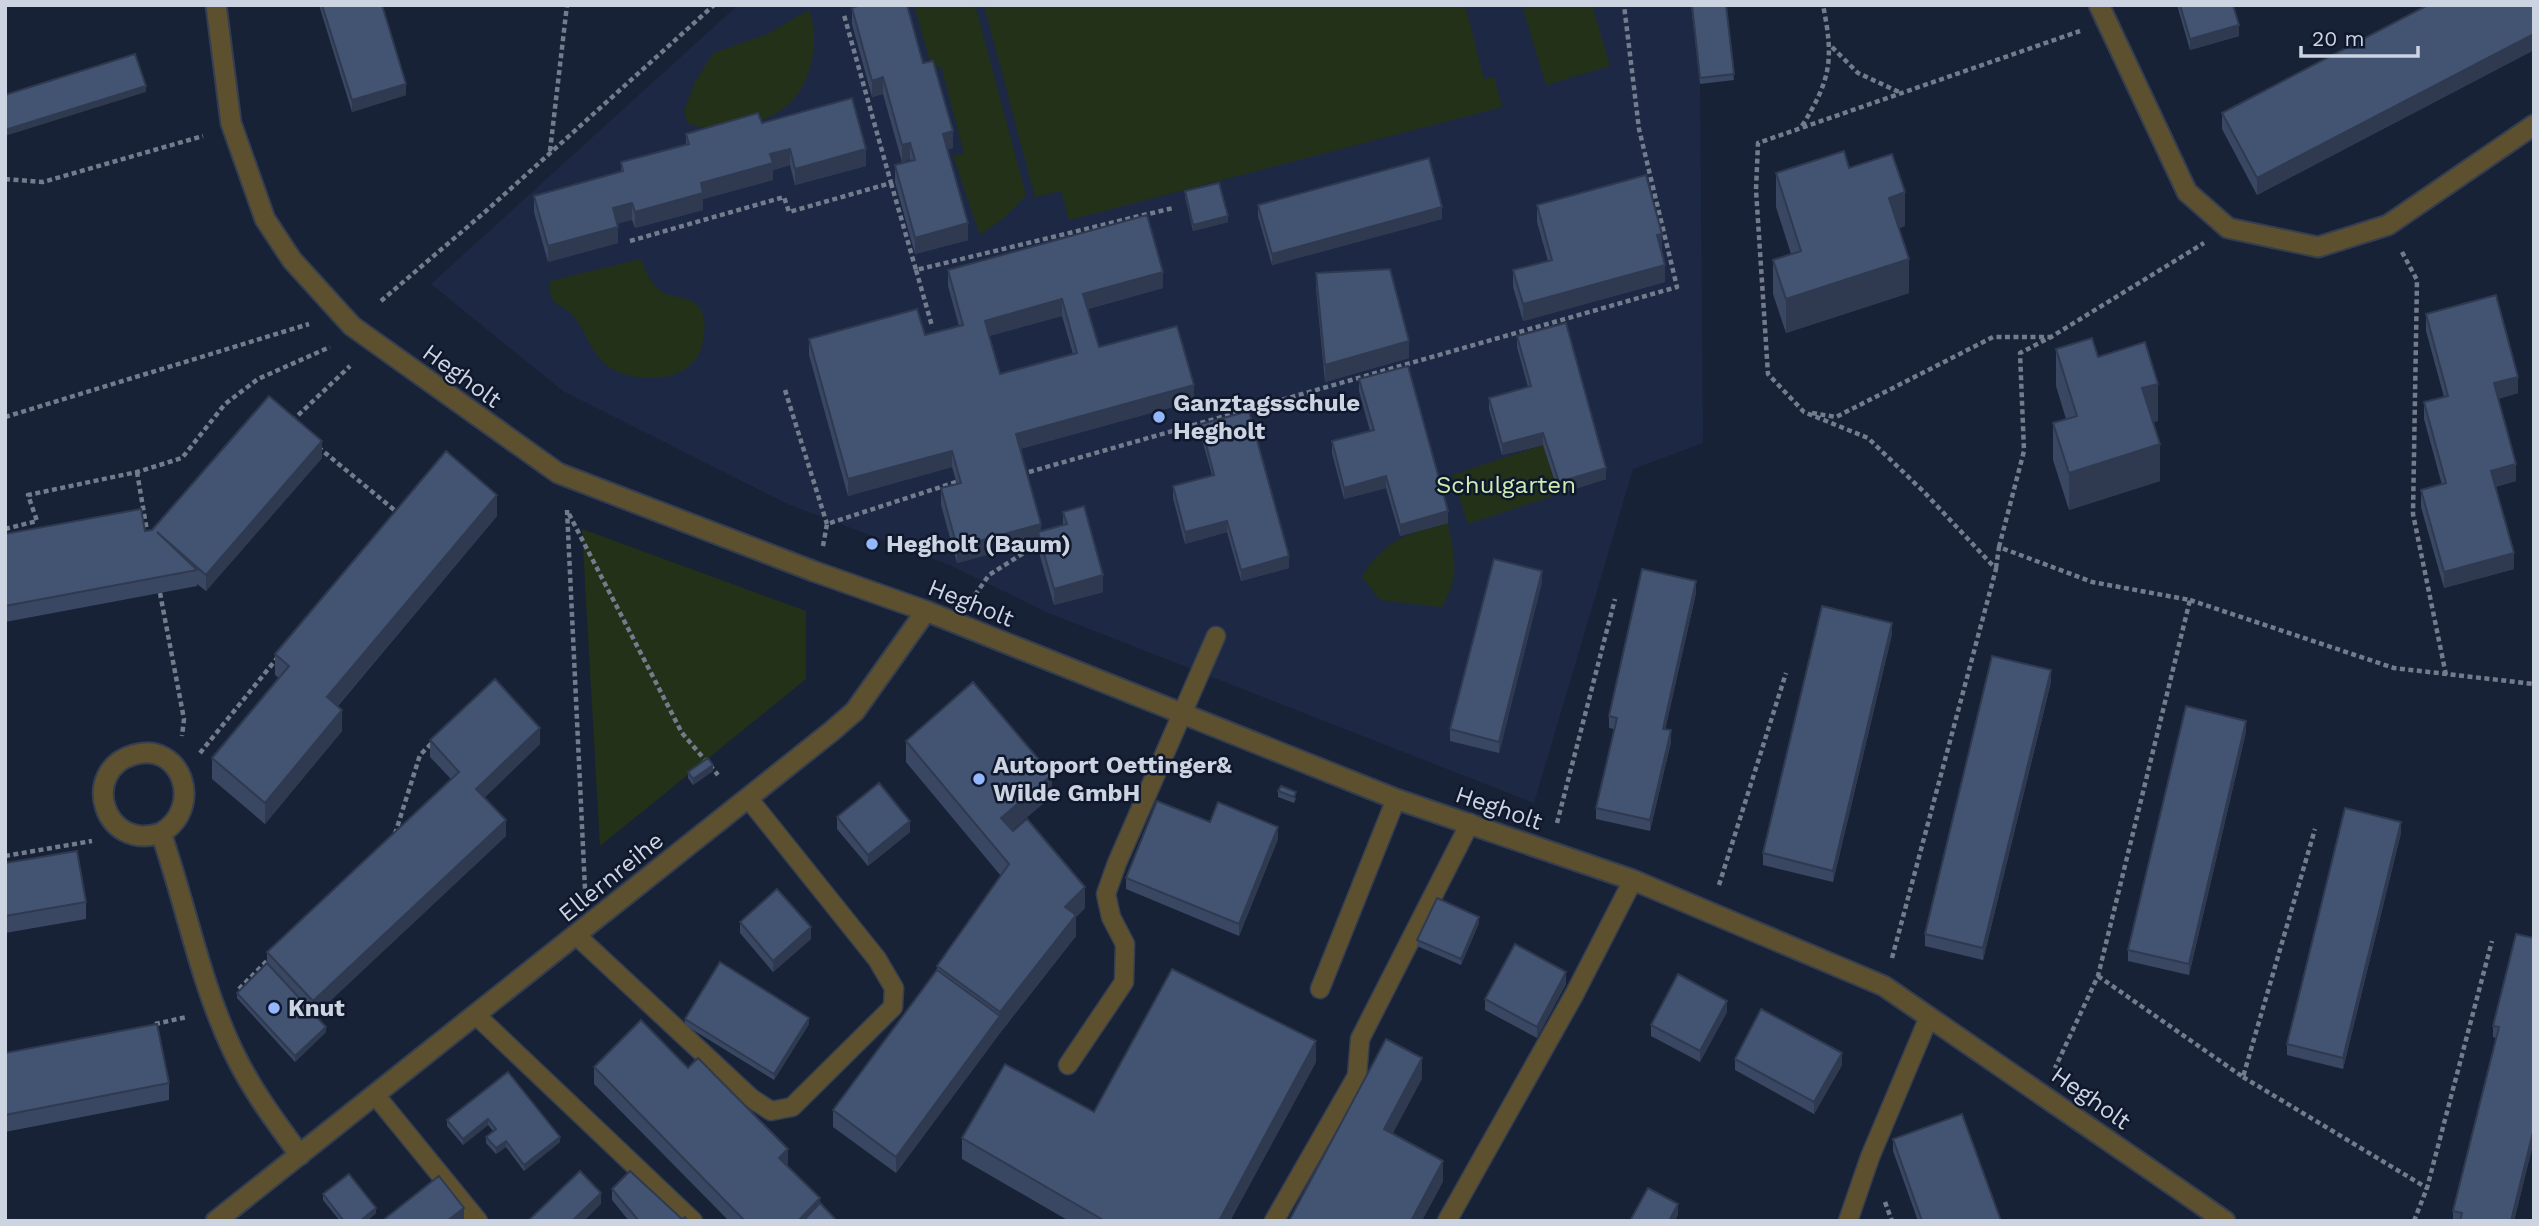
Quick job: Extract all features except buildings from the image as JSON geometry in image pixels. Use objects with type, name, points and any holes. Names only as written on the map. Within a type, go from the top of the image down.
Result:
[{"type":"street","name":"Hegholt","points":[[216,5],[231,123],[265,219],[292,260],[352,326],[558,473],[813,571],[926,611],[1396,799],[1633,880],[1884,986],[2225,1221]]},
{"type":"street","points":[[2103,13],[2187,192],[2228,228],[2318,247],[2388,225],[2534,125]]},
{"type":"street","name":"Ellernreihe","points":[[216,1221],[477,1016],[855,711],[926,611]]},
{"type":"street","points":[[143,753],[162,757],[177,769],[186,796],[183,809],[177,820],[161,833],[151,836],[131,834],[114,822],[103,800],[104,786],[112,768],[122,760],[143,753]]},
{"type":"street","points":[[161,833],[216,1011],[253,1089],[300,1155]]},
{"type":"lane","points":[[1068,1065],[1124,982],[1125,944],[1111,917],[1106,894],[1180,714],[1216,636]]},
{"type":"lane","points":[[577,936],[751,1098],[771,1111],[792,1107],[892,1007],[894,988],[877,959],[748,799]]},
{"type":"lane","points":[[1320,989],[1396,799]]},
{"type":"lane","points":[[1274,1221],[1357,1076],[1360,1039],[1470,823]]},
{"type":"lane","points":[[1447,1221],[1574,995],[1633,880]]},
{"type":"lane","points":[[477,1016],[693,1221]]},
{"type":"lane","points":[[1848,1221],[1870,1157],[1929,1017]]},
{"type":"lane","points":[[376,1096],[478,1221]]},
{"type":"path","points":[[550,152],[567,5]]},
{"type":"path","points":[[381,301],[714,5]]},
{"type":"path","points":[[1029,472],[1677,287],[1639,129],[1624,5]]},
{"type":"path","points":[[1802,126],[1824,91],[1832,46],[1823,5]]},
{"type":"path","points":[[1996,569],[1924,492],[1868,438],[1804,412],[1768,374],[1756,190],[1758,144],[2103,13]]},
{"type":"path","points":[[844,15],[932,326]]},
{"type":"path","points":[[1832,46],[1857,73],[1900,92]]},
{"type":"path","points":[[5,179],[43,181],[202,136]]},
{"type":"path","points":[[631,241],[784,197],[789,212],[891,183]]},
{"type":"path","points":[[916,271],[1173,208]]},
{"type":"path","points":[[2388,225],[2417,280],[2413,514],[2445,674]]},
{"type":"path","points":[[1891,962],[1996,569],[2024,451],[2020,353],[2051,337],[2228,228]]},
{"type":"path","points":[[5,416],[309,324]]},
{"type":"path","points":[[1804,412],[1836,417],[1993,337],[2051,337]]},
{"type":"path","points":[[5,529],[37,522],[28,495],[138,472],[182,458],[225,404],[258,379],[330,347]]},
{"type":"path","points":[[300,432],[290,423],[350,366]]},
{"type":"path","points":[[785,390],[828,524],[826,536]]},
{"type":"path","points":[[309,440],[398,513],[389,524]]},
{"type":"path","points":[[138,472],[149,547]]},
{"type":"path","points":[[828,524],[956,482]]},
{"type":"path","points":[[586,897],[567,510],[682,733],[718,775]]},
{"type":"path","points":[[975,595],[989,575],[1033,547]]},
{"type":"path","points":[[1999,548],[2092,582],[2190,600],[2394,668],[2534,684]]},
{"type":"path","points":[[160,593],[184,719],[177,769]]},
{"type":"path","points":[[1557,823],[1615,599]]},
{"type":"path","points":[[2054,1069],[2098,976],[2190,600]]},
{"type":"path","points":[[177,769],[197,757],[285,648]]},
{"type":"path","points":[[1718,886],[1786,673]]},
{"type":"path","points":[[395,837],[420,755],[437,738]]},
{"type":"path","points":[[2243,1077],[2315,829]]},
{"type":"path","points":[[5,856],[131,834]]},
{"type":"path","points":[[2414,1221],[2427,1188],[2492,941]]},
{"type":"path","points":[[150,1026],[216,1011],[275,953]]},
{"type":"path","points":[[2098,976],[2243,1077],[2427,1188]]},
{"type":"shaded area","name":"Ganztagsschule Hegholt","points":[[738,5],[1691,5],[1700,84],[1703,443],[1633,469],[1534,803],[1046,612],[952,566],[790,505],[563,391],[431,284]]},
{"type":"green space","points":[[914,5],[975,5],[1026,195],[1005,217],[980,235],[953,156],[964,153],[941,66],[932,68]]},
{"type":"green space","points":[[984,5],[1465,5],[1484,79],[1494,77],[1502,107],[1069,220],[1061,191],[1035,197]]},
{"type":"green space","points":[[1522,5],[1592,5],[1610,66],[1546,85]]},
{"type":"green space","points":[[809,10],[814,33],[812,58],[805,82],[791,102],[770,116],[742,125],[713,128],[688,123],[684,111],[695,82],[713,53],[765,35]]},
{"type":"green space","points":[[641,259],[656,287],[662,292],[695,303],[704,318],[705,328],[699,354],[691,364],[669,376],[642,378],[608,366],[596,354],[574,317],[556,304],[551,296],[550,281]]},
{"type":"green space","name":"Schulgarten","points":[[1543,445],[1559,494],[1468,524],[1452,475]]},
{"type":"green space","points":[[1448,523],[1454,575],[1442,607],[1380,600],[1362,577],[1371,564],[1399,540]]},
{"type":"green space","points":[[582,529],[806,611],[806,679],[600,846]]},
{"type":"place","name":"Ganztagsschule Hegholt","points":[[1159,417]]},
{"type":"place","name":"Hegholt (Baum)","points":[[872,544]]},
{"type":"place","name":"Autoport Oettinger& Wilde GmbH","points":[[979,779]]},
{"type":"place","name":"Knut","points":[[274,1008]]}]
